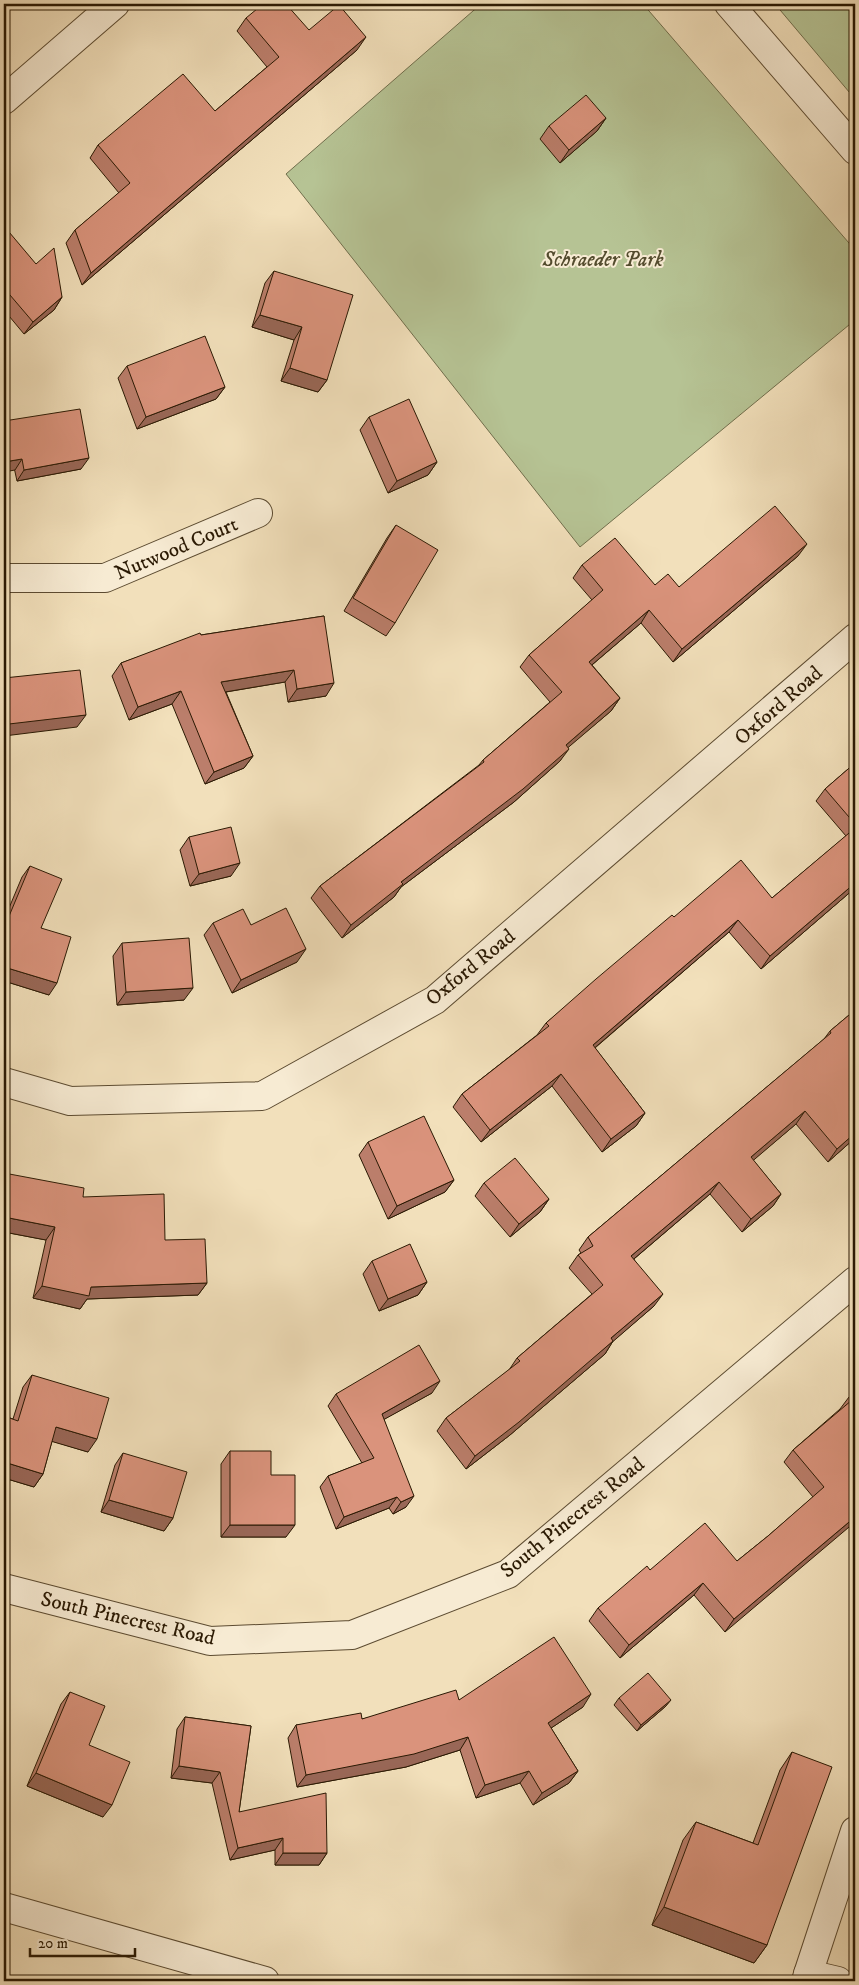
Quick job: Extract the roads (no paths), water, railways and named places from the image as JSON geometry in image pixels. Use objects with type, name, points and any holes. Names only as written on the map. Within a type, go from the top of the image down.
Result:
[{"type":"street","points":[[4,100],[115,4]]},
{"type":"street","points":[[729,4],[855,150]]},
{"type":"street","name":"Nutwood Court","points":[[4,578],[105,578],[258,513]]},
{"type":"street","name":"Oxford Road","points":[[4,1082],[70,1101],[262,1096],[435,1000],[855,638]]},
{"type":"street","name":"South Pinecrest Road","points":[[4,1588],[210,1641],[352,1635],[508,1574],[855,1281]]},
{"type":"street","points":[[838,1981],[807,1978],[855,1831]]},
{"type":"street","points":[[4,1907],[265,1981]]},
{"type":"park label","name":"Schraeder Park","points":[[603,259]]}]
